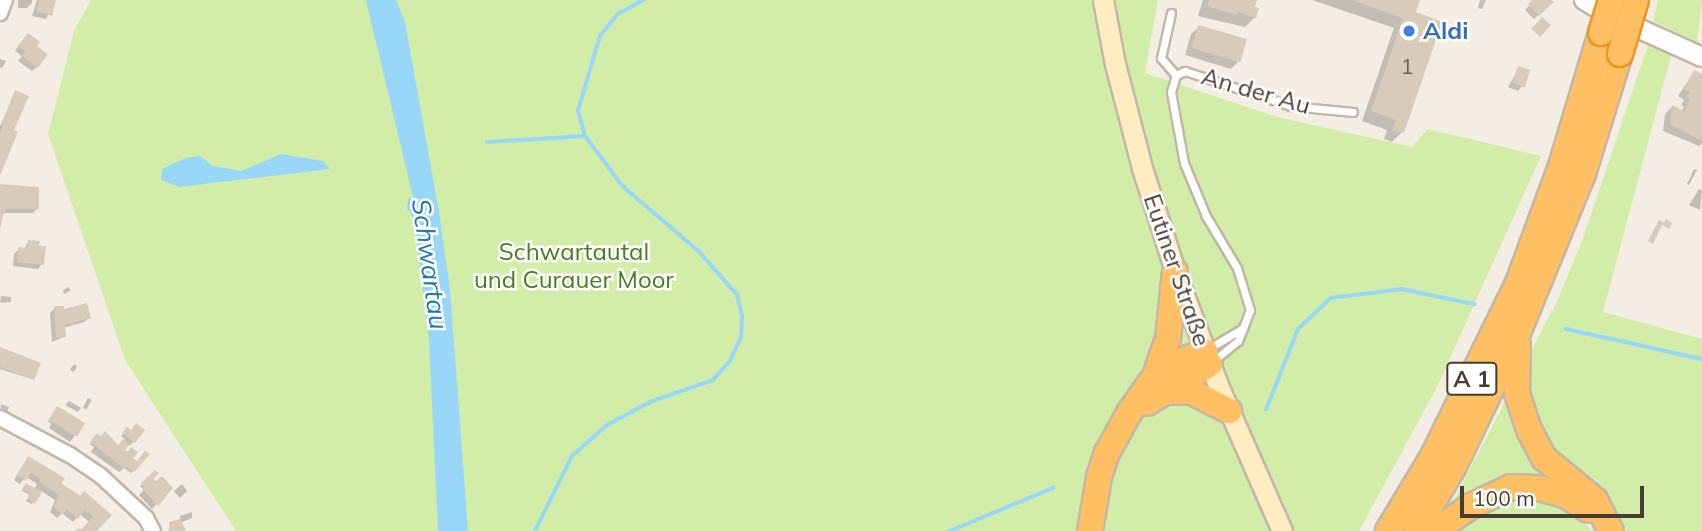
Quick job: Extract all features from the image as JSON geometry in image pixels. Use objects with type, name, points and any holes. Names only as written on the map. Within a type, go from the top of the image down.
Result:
[{"type":"highway","name":"A 1","points":[[1388,531],[1433,456],[1518,283],[1562,166],[1611,0]]},
{"type":"highway","name":"A 1","points":[[1416,531],[1453,468],[1518,332],[1583,174],[1636,0]]},
{"type":"highway","points":[[1090,531],[1091,510],[1107,453],[1129,413],[1157,385],[1168,340],[1175,271]]},
{"type":"highway","points":[[1518,332],[1517,393],[1529,430],[1544,458],[1595,500],[1611,531]]},
{"type":"highway","points":[[1097,531],[1105,482],[1134,417],[1171,365],[1208,357]]},
{"type":"highway","points":[[1157,385],[1192,392],[1229,411]]},
{"type":"highway","points":[[1435,531],[1471,506],[1511,487],[1538,488],[1565,495],[1585,507],[1601,531]]},
{"type":"main road","name":"Eutiner Straße","points":[[1103,0],[1115,64],[1142,168],[1175,271],[1229,411],[1282,531]]},
{"type":"street","points":[[0,13],[5,0]]},
{"type":"street","points":[[1584,0],[1609,16],[1702,57]]},
{"type":"street","points":[[0,418],[59,448],[101,476],[146,518],[153,531]]},
{"type":"lane","points":[[1171,13],[1161,58],[1176,75]]},
{"type":"lane","name":"An der Au","points":[[1246,325],[1250,310],[1237,268],[1206,216],[1184,163],[1171,92],[1176,75],[1185,71],[1291,106],[1353,112]]},
{"type":"lane","points":[[1208,357],[1246,325]]},
{"type":"lane","points":[[1208,357],[1238,341],[1246,325]]},
{"type":"green space","name":"Schwartautal und Curauer Moor","points":[[91,0],[1158,0],[1145,73],[1277,117],[1412,147],[1428,129],[1541,156],[1437,387],[1359,531],[236,531],[125,360],[48,134],[74,31]]},
{"type":"green space","points":[[1658,0],[1702,0],[1697,42],[1653,21]]},
{"type":"green space","points":[[1649,42],[1672,52],[1603,312],[1702,339],[1702,531],[1627,531],[1601,493],[1575,512],[1591,531],[1438,531],[1558,299],[1582,241]]},
{"type":"water","name":"Schwartau","points":[[366,0],[396,0],[405,22],[450,289],[468,531],[438,531],[429,340],[413,217],[407,208],[408,199],[413,197]]},
{"type":"water","points":[[281,154],[323,161],[330,169],[179,187],[161,180],[162,169],[186,158],[200,156],[213,166],[241,171]]},
{"type":"building","points":[[39,0],[56,0],[52,16],[36,11]]},
{"type":"building","points":[[1209,0],[1257,0],[1255,7],[1259,8],[1256,18],[1238,12],[1237,15],[1207,6]]},
{"type":"building","points":[[1351,0],[1420,0],[1416,12],[1442,22],[1404,133],[1392,130],[1396,120],[1371,111],[1403,18]]},
{"type":"building","points":[[1532,0],[1554,2],[1539,16],[1528,4]]},
{"type":"building","points":[[1542,17],[1551,25],[1540,37],[1531,29]]},
{"type":"building","points":[[1198,25],[1247,39],[1240,62],[1191,48]]},
{"type":"building","points":[[28,33],[40,42],[37,46],[48,54],[38,68],[22,56],[25,51],[18,46]]},
{"type":"building","points":[[1518,66],[1530,70],[1525,87],[1512,83]]},
{"type":"building","points":[[1694,70],[1702,74],[1702,141],[1670,124],[1672,105],[1684,111],[1690,99],[1687,97],[1690,92],[1684,89]]},
{"type":"building","points":[[15,90],[29,96],[14,130],[18,132],[0,176],[1,125]]},
{"type":"building","points":[[0,184],[39,187],[39,209],[6,209],[0,224]]},
{"type":"building","points":[[1666,219],[1672,223],[1669,229],[1662,225],[1653,244],[1648,241],[1659,220],[1664,223]]},
{"type":"building","points":[[28,240],[40,241],[39,246],[46,246],[44,265],[17,262],[18,247],[27,248]]},
{"type":"building","points":[[87,303],[91,318],[65,325],[66,337],[56,338],[54,306],[64,306],[64,309]]},
{"type":"building","points":[[0,347],[41,363],[34,380],[0,367]]},
{"type":"building","points":[[57,406],[85,423],[77,437],[49,420]]},
{"type":"building","points":[[136,423],[145,430],[135,443],[122,433],[127,427],[131,430]]},
{"type":"building","points":[[105,431],[118,445],[123,439],[129,444],[125,450],[127,452],[131,447],[138,452],[133,458],[137,461],[145,451],[150,454],[134,472],[127,467],[125,469],[90,442],[97,433],[101,436]]},
{"type":"building","points":[[28,456],[65,478],[61,483],[80,496],[84,491],[112,515],[97,531],[75,531],[78,528],[81,530],[93,516],[85,510],[78,519],[67,509],[63,514],[54,507],[59,495],[39,482],[41,479],[31,473],[26,481],[17,475]]},
{"type":"building","points":[[155,470],[159,473],[153,479],[156,481],[162,476],[173,488],[158,506],[142,489],[144,487],[141,483]]},
{"type":"building","points":[[26,483],[42,492],[35,504],[27,499],[30,493],[22,489]]},
{"type":"building","points":[[180,519],[186,531],[170,531],[169,522]]},
{"type":"waterway","points":[[535,531],[572,456],[607,425],[650,402],[713,380],[730,361],[741,337],[742,316],[737,295],[699,252],[622,186],[585,136],[578,111],[600,36],[618,14],[643,0]]},
{"type":"waterway","points":[[487,142],[585,136]]},
{"type":"waterway","points":[[1266,410],[1298,329],[1331,298],[1402,289],[1474,304]]},
{"type":"waterway","points":[[1566,329],[1702,359]]},
{"type":"waterway","points":[[950,531],[1053,488]]},
{"type":"place","name":"Aldi","points":[[1409,31]]}]
